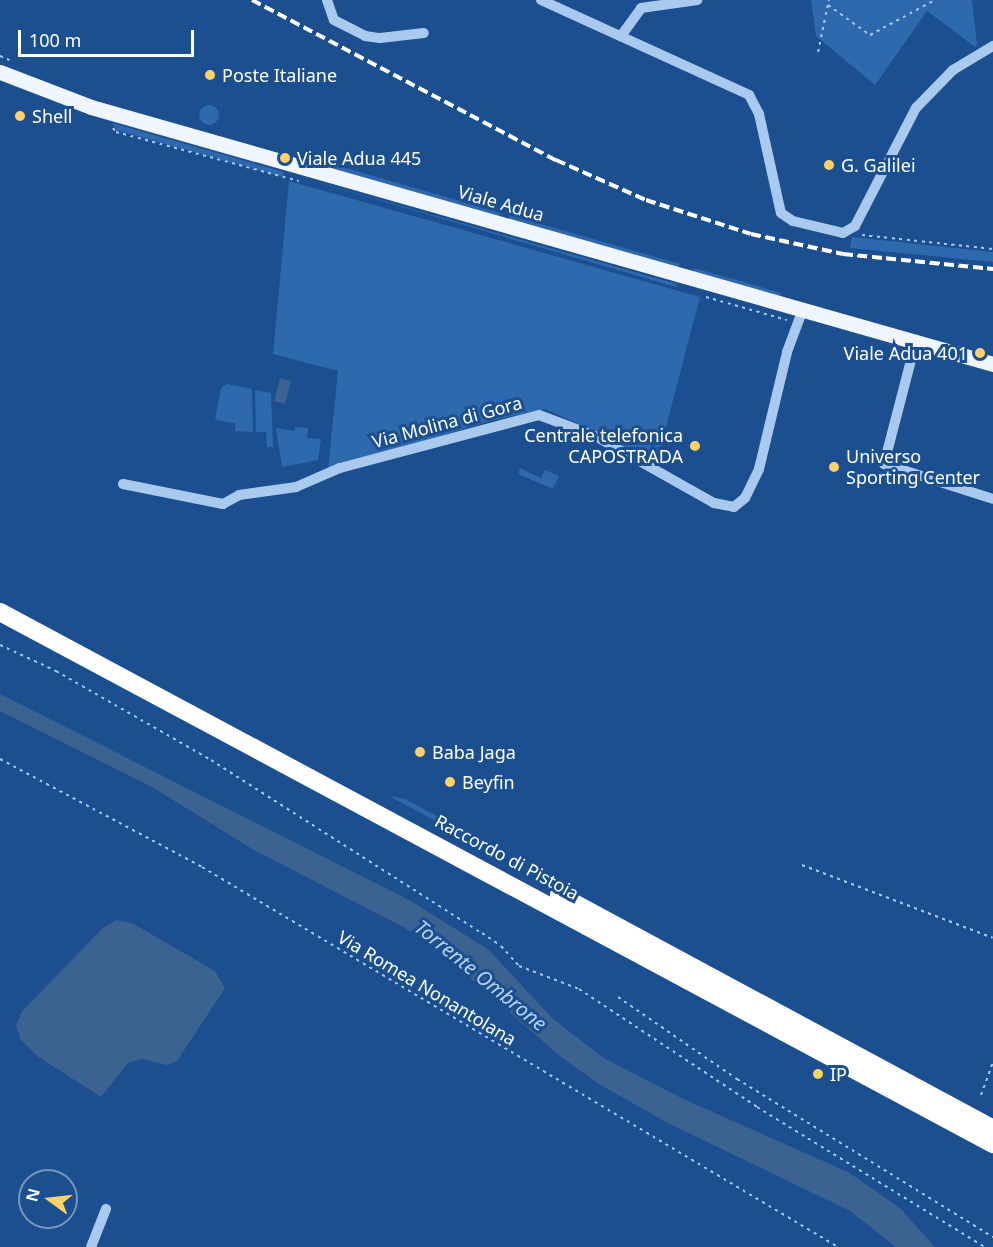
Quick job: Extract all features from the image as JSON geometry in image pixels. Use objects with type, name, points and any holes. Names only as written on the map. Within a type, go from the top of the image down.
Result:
[{"type":"highway","name":"Raccordo di Pistoia","points":[[0,598],[993,1129]]},
{"type":"highway","name":"Raccordo di Pistoia","points":[[0,612],[993,1144]]},
{"type":"main road","name":"Viale Adua","points":[[0,72],[91,107],[801,316],[916,341],[993,364]]},
{"type":"street","points":[[327,0],[334,20],[365,36],[385,38],[424,33]]},
{"type":"street","points":[[541,0],[749,95],[759,114],[781,213],[793,221],[850,232],[916,108],[953,70],[993,46]]},
{"type":"street","points":[[621,36],[641,8],[698,0]]},
{"type":"street","name":"Via Molina di Gora","points":[[123,484],[223,504],[240,495],[296,487],[340,468],[539,415],[595,436],[714,503],[734,507],[745,498],[759,469],[787,352],[801,316]]},
{"type":"street","points":[[916,341],[884,464],[993,499]]},
{"type":"street","points":[[91,1247],[106,1209]]},
{"type":"path","points":[[818,52],[829,0]]},
{"type":"path","points":[[828,5],[870,35],[935,0]]},
{"type":"path","points":[[111,123],[115,132],[302,182]]},
{"type":"path","points":[[850,232],[993,249]]},
{"type":"path","points":[[705,297],[801,316]]},
{"type":"path","points":[[0,645],[56,671],[211,760],[482,933],[501,946],[519,966],[579,989],[757,1107],[985,1247]]},
{"type":"path","name":"Via Romea Nonantolana","points":[[0,759],[202,867],[838,1247]]},
{"type":"path","points":[[802,865],[993,938]]},
{"type":"path","points":[[618,997],[746,1085],[993,1237]]},
{"type":"path","points":[[981,1095],[993,1062]]},
{"type":"shaded area","points":[[811,0],[972,0],[977,44],[975,47],[927,11],[875,85],[816,36]]},
{"type":"shaded area","points":[[209,105],[216,108],[219,115],[216,122],[209,125],[202,122],[199,115],[202,108]]},
{"type":"shaded area","points":[[112,123],[284,172],[283,177],[116,130]]},
{"type":"shaded area","points":[[329,163],[501,213],[500,216],[327,167]]},
{"type":"shaded area","points":[[292,175],[677,284],[676,287]]},
{"type":"shaded area","points":[[289,181],[700,297],[656,465],[610,438],[545,409],[494,420],[328,469],[338,371],[273,354]]},
{"type":"shaded area","points":[[510,215],[680,264],[679,267],[509,218]]},
{"type":"shaded area","points":[[852,237],[993,252],[993,262],[850,248]]},
{"type":"shaded area","points":[[694,268],[781,293],[780,297],[693,272]]},
{"type":"shaded area","points":[[227,384],[252,389],[253,432],[235,431],[235,423],[215,420],[221,388]]},
{"type":"shaded area","points":[[255,390],[271,393],[273,447],[267,447],[266,432],[256,432]]},
{"type":"shaded area","points":[[295,427],[308,428],[307,438],[321,439],[318,460],[282,467],[276,428],[294,431]]},
{"type":"shaded area","points":[[520,468],[541,478],[545,470],[559,476],[553,489],[518,474]]},
{"type":"shaded area","points":[[389,796],[405,799],[472,835],[492,851]]},
{"type":"water","points":[[280,378],[291,381],[285,404],[274,401]]},
{"type":"water","name":"Torrente Ombrone","points":[[0,694],[411,901],[489,950],[552,1018],[602,1057],[681,1098],[848,1172],[900,1208],[935,1247],[896,1247],[850,1211],[664,1121],[599,1084],[561,1057],[439,951],[405,928],[254,850],[152,787],[0,711]]},
{"type":"water","points":[[116,920],[132,923],[215,971],[225,988],[177,1061],[167,1065],[143,1059],[129,1062],[101,1097],[37,1056],[21,1040],[16,1025],[23,1010],[104,927]]},
{"type":"railway","points":[[252,0],[556,160],[646,200],[751,234],[843,254],[993,269]]},
{"type":"place","name":"Poste Italiane","points":[[210,75]]},
{"type":"place","name":"Shell","points":[[20,116]]},
{"type":"place","name":"Viale Adua 445","points":[[285,158]]},
{"type":"place","name":"G. Galilei","points":[[829,165]]},
{"type":"place","name":"Viale Adua 401","points":[[980,353]]},
{"type":"place","name":"Centrale telefonica CAPOSTRADA","points":[[695,446]]},
{"type":"place","name":"Universo Sporting Center","points":[[834,467]]},
{"type":"place","name":"Baba Jaga","points":[[420,752]]},
{"type":"place","name":"Beyfin","points":[[450,782]]},
{"type":"place","name":"IP","points":[[818,1074]]}]
